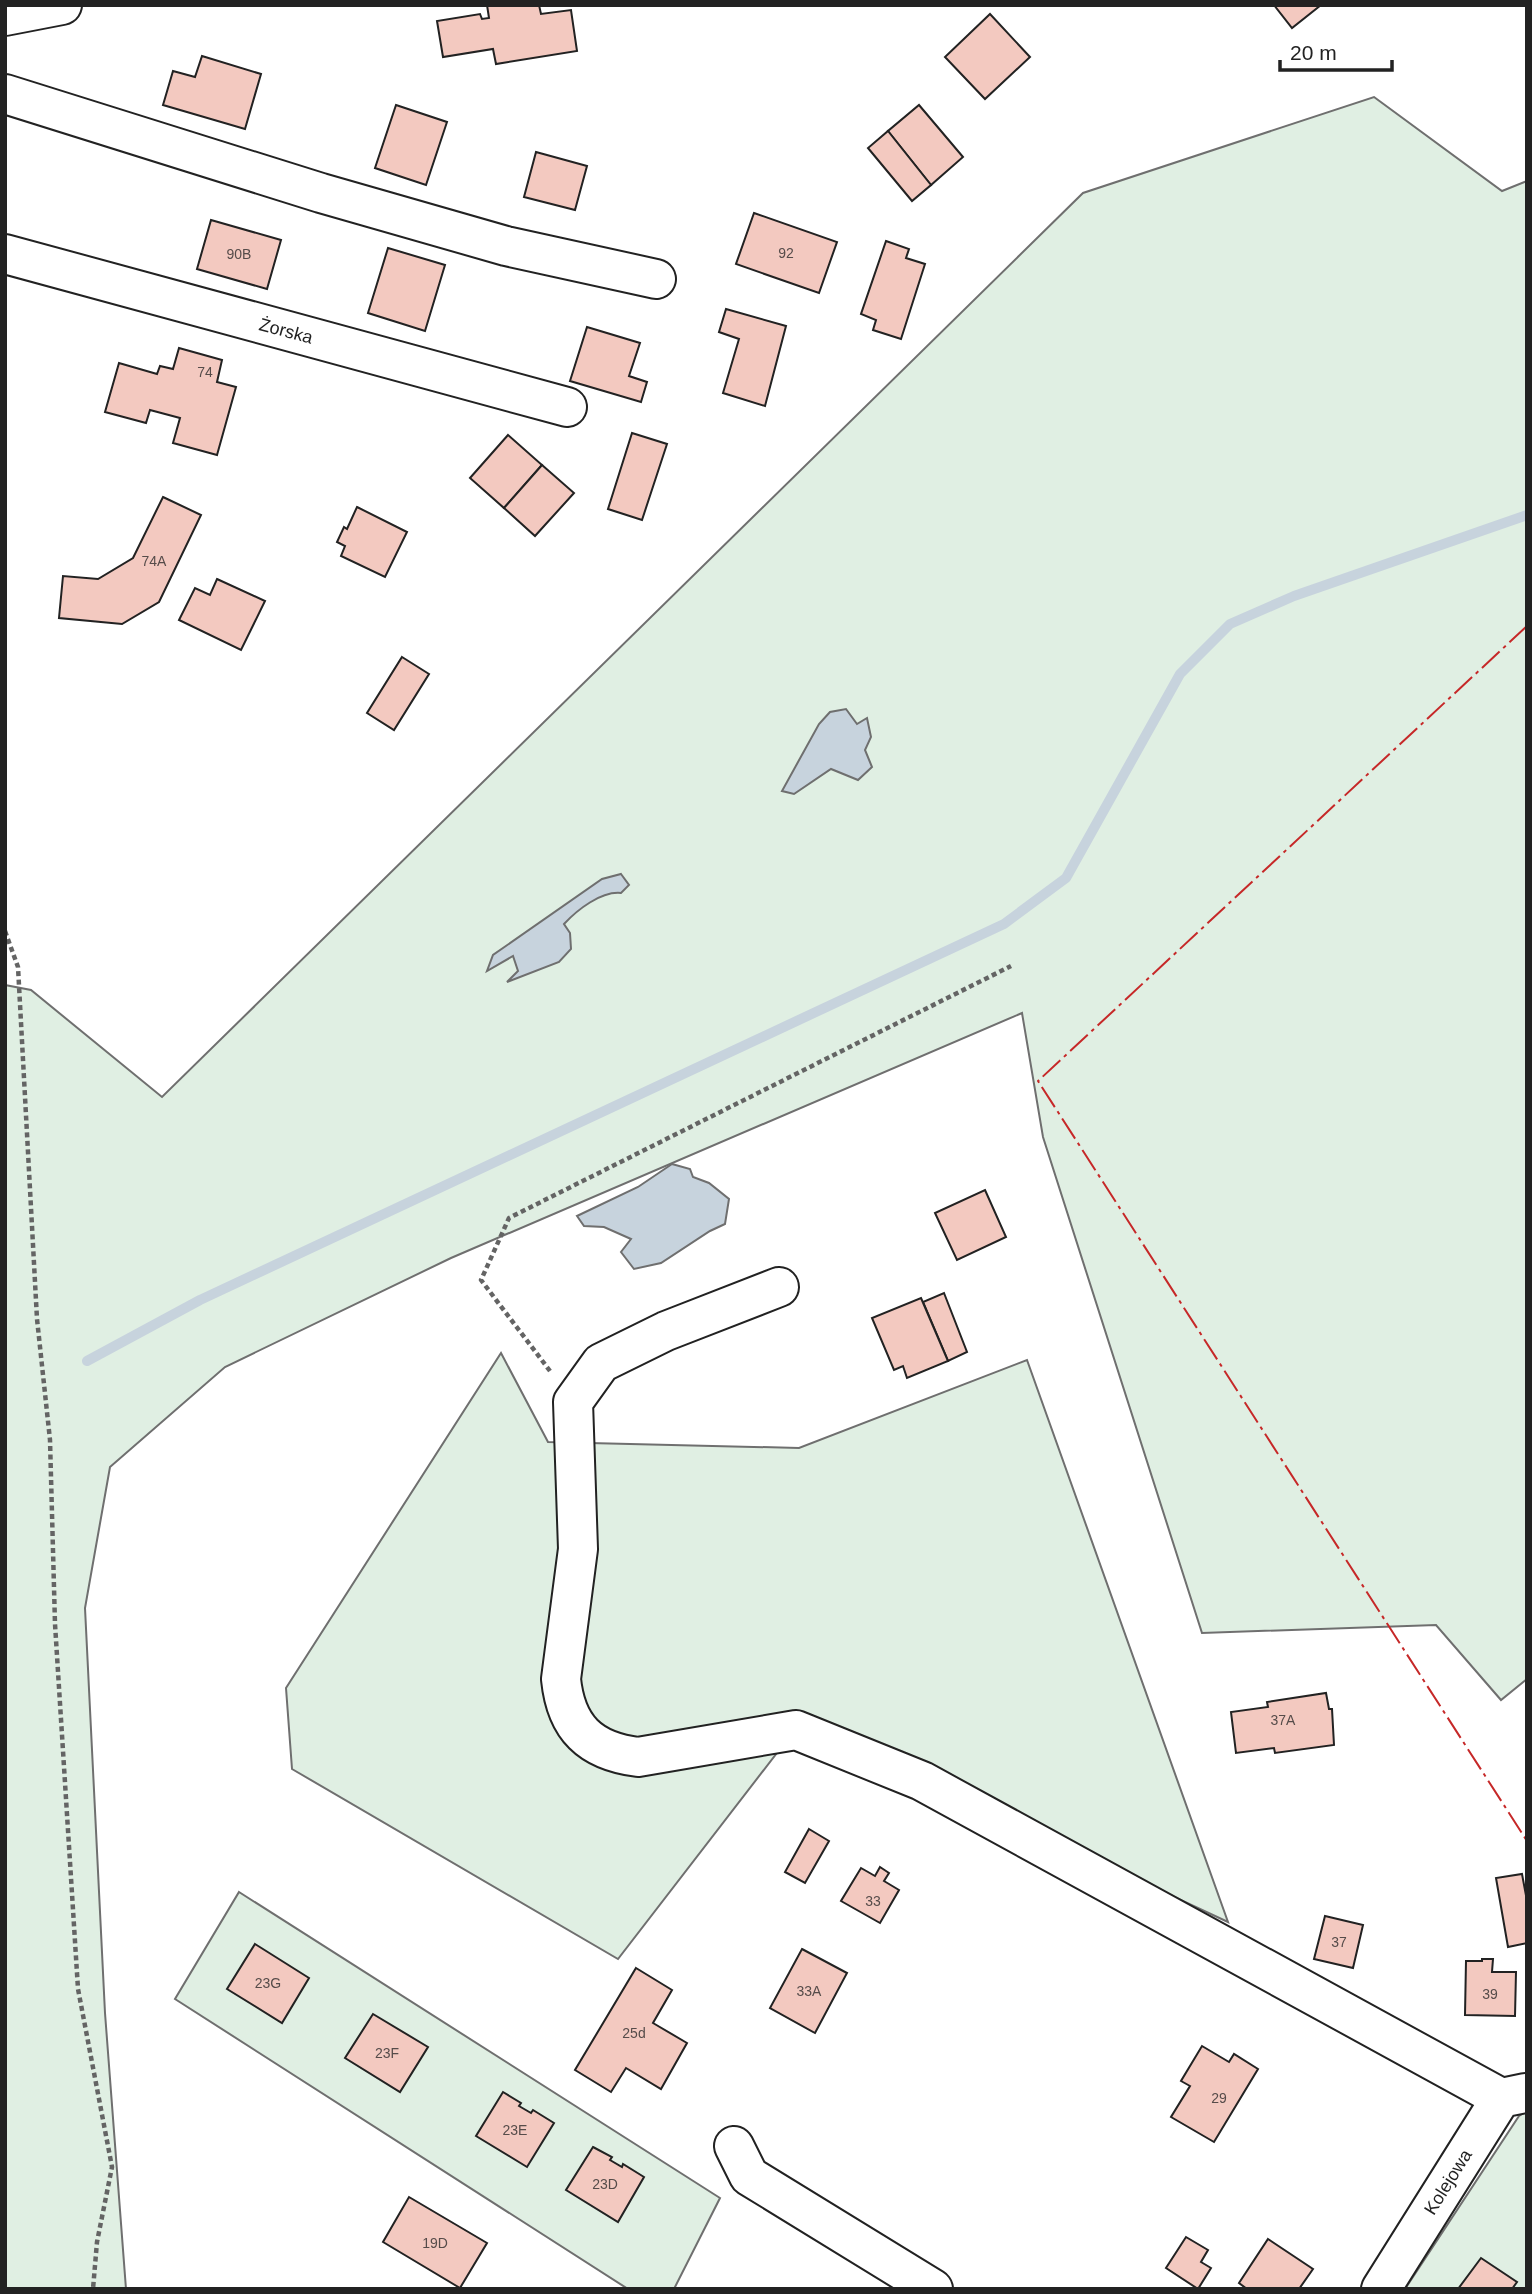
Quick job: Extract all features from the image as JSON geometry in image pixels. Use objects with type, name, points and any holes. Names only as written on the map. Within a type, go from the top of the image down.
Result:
[{"type":"street","points":[[5,16],[62,5]]},
{"type":"street","points":[[5,94],[321,193],[506,246],[656,279]]},
{"type":"street","name":"Żorska","points":[[5,254],[567,407]]},
{"type":"street","points":[[779,1287],[666,1331],[601,1363],[573,1402],[578,1549],[561,1679],[563,1700],[571,1719],[583,1735],[599,1747],[618,1754],[638,1756],[796,1730],[922,1781],[1514,2096]]},
{"type":"street","name":"Kolejowa","points":[[1381,2289],[1514,2096]]},
{"type":"street","points":[[734,2146],[749,2176],[933,2289]]},
{"type":"path","points":[[5,931],[18,967],[37,1319],[50,1440],[55,1638],[78,1989],[112,2167],[97,2242],[93,2289]]},
{"type":"path","points":[[573,1402],[481,1280],[509,1218],[1011,966]]},
{"type":"green space","points":[[1374,97],[1502,191],[1527,181],[1527,1679],[1501,1700],[1436,1625],[1202,1633],[1043,1137],[1022,1013],[451,1258],[225,1367],[110,1467],[85,1608],[105,2013],[126,2289],[5,2289],[5,985],[31,990],[162,1097],[1083,193]]},
{"type":"green space","points":[[501,1353],[548,1442],[799,1448],[1027,1360],[1228,1922],[800,1723],[618,1959],[292,1769],[286,1688]]},
{"type":"green space","points":[[239,1892],[720,2198],[674,2289],[628,2289],[175,1999]]},
{"type":"green space","points":[[1527,2111],[1527,2289],[1405,2289],[1519,2116]]},
{"type":"shaded area","points":[[846,709],[857,724],[867,718],[871,737],[865,750],[872,767],[858,780],[831,769],[794,794],[782,791],[819,724],[830,712]]},
{"type":"shaded area","points":[[621,874],[629,885],[621,893],[598,898],[564,924],[570,933],[571,949],[559,962],[507,982],[518,971],[513,956],[487,971],[493,955],[602,879]]},
{"type":"shaded area","points":[[672,1164],[690,1169],[693,1177],[709,1183],[729,1199],[725,1224],[661,1263],[634,1269],[621,1252],[631,1239],[604,1227],[584,1226],[577,1216],[638,1187]]},
{"type":"building","points":[[487,5],[539,5],[541,14],[571,10],[577,51],[496,64],[493,49],[443,57],[437,21],[480,14],[482,19],[489,18]]},
{"type":"building","points":[[1274,5],[1321,5],[1292,28]]},
{"type":"building","points":[[990,14],[1030,57],[985,99],[945,57]]},
{"type":"building","points":[[202,56],[261,74],[245,129],[163,105],[173,71],[195,77]]},
{"type":"building","points":[[396,105],[447,122],[426,185],[375,168]]},
{"type":"building","points":[[919,105],[963,157],[931,185],[888,131]]},
{"type":"building","points":[[888,131],[931,185],[912,201],[868,148]]},
{"type":"building","points":[[536,152],[587,166],[575,210],[524,197]]},
{"type":"building","points":[[754,213],[837,242],[819,293],[736,264]]},
{"type":"building","points":[[211,220],[281,240],[267,289],[197,269]]},
{"type":"building","points":[[886,241],[909,249],[906,258],[925,264],[901,339],[873,330],[876,320],[861,314]]},
{"type":"building","points":[[388,248],[445,265],[425,331],[368,313]]},
{"type":"building","points":[[726,309],[786,326],[765,406],[723,393],[739,339],[719,332]]},
{"type":"building","points":[[587,327],[640,343],[629,376],[647,382],[641,402],[570,381]]},
{"type":"building","points":[[179,348],[222,360],[217,382],[236,387],[217,455],[173,443],[180,418],[150,410],[146,423],[105,412],[119,363],[157,374],[160,366],[173,369]]},
{"type":"building","points":[[632,433],[667,444],[642,520],[608,509]]},
{"type":"building","points":[[508,435],[542,465],[504,508],[470,478]]},
{"type":"building","points":[[542,465],[574,493],[535,536],[504,508]]},
{"type":"building","points":[[163,497],[201,515],[159,602],[122,624],[59,618],[63,576],[98,579],[133,558]]},
{"type":"building","points":[[357,507],[407,532],[385,577],[341,556],[345,546],[337,542],[344,527],[347,529]]},
{"type":"building","points":[[217,579],[265,601],[241,650],[179,620],[195,588],[210,595]]},
{"type":"building","points":[[402,657],[429,674],[394,730],[367,713]]},
{"type":"building","points":[[985,1190],[1006,1237],[957,1260],[935,1213]]},
{"type":"building","points":[[944,1293],[967,1352],[948,1361],[923,1302]]},
{"type":"building","points":[[921,1298],[948,1361],[907,1378],[903,1366],[894,1370],[872,1318]]},
{"type":"building","points":[[1326,1693],[1329,1709],[1332,1709],[1334,1745],[1275,1753],[1274,1748],[1236,1753],[1231,1712],[1268,1707],[1267,1702]]},
{"type":"building","points":[[809,1829],[829,1841],[805,1883],[785,1872]]},
{"type":"building","points":[[880,1867],[889,1873],[884,1881],[899,1890],[880,1923],[841,1901],[861,1868],[875,1876]]},
{"type":"building","points":[[1522,1874],[1527,1901],[1527,1943],[1508,1947],[1496,1878]]},
{"type":"building","points":[[1325,1916],[1363,1925],[1353,1968],[1314,1959]]},
{"type":"building","points":[[255,1944],[309,1978],[282,2023],[227,1989]]},
{"type":"building","points":[[802,1949],[847,1973],[815,2033],[770,2008]]},
{"type":"building","points":[[1493,1959],[1492,1972],[1516,1972],[1515,2016],[1465,2015],[1466,1961]]},
{"type":"building","points":[[636,1968],[672,1990],[653,2023],[687,2043],[661,2089],[626,2068],[611,2092],[575,2070]]},
{"type":"building","points":[[373,2014],[428,2047],[400,2092],[345,2058]]},
{"type":"building","points":[[1202,2046],[1229,2062],[1234,2054],[1258,2069],[1214,2142],[1171,2117],[1190,2086],[1181,2081]]},
{"type":"building","points":[[503,2092],[521,2103],[519,2106],[531,2113],[533,2110],[554,2123],[527,2167],[476,2136]]},
{"type":"building","points":[[593,2147],[612,2157],[610,2160],[622,2167],[623,2164],[644,2177],[618,2222],[566,2190]]},
{"type":"building","points":[[409,2197],[487,2243],[460,2288],[383,2242]]},
{"type":"building","points":[[1186,2237],[1208,2250],[1201,2262],[1211,2268],[1198,2289],[1166,2268]]},
{"type":"building","points":[[1268,2239],[1313,2269],[1299,2289],[1247,2289],[1239,2283]]},
{"type":"building","points":[[1481,2258],[1517,2282],[1512,2289],[1458,2289]]},
{"type":"waterway","points":[[87,1361],[200,1300],[1004,924],[1066,878],[1180,674],[1230,624],[1294,596],[1527,515]]},
{"type":"power","points":[[1527,626],[1038,1081],[1527,1841]]}]
